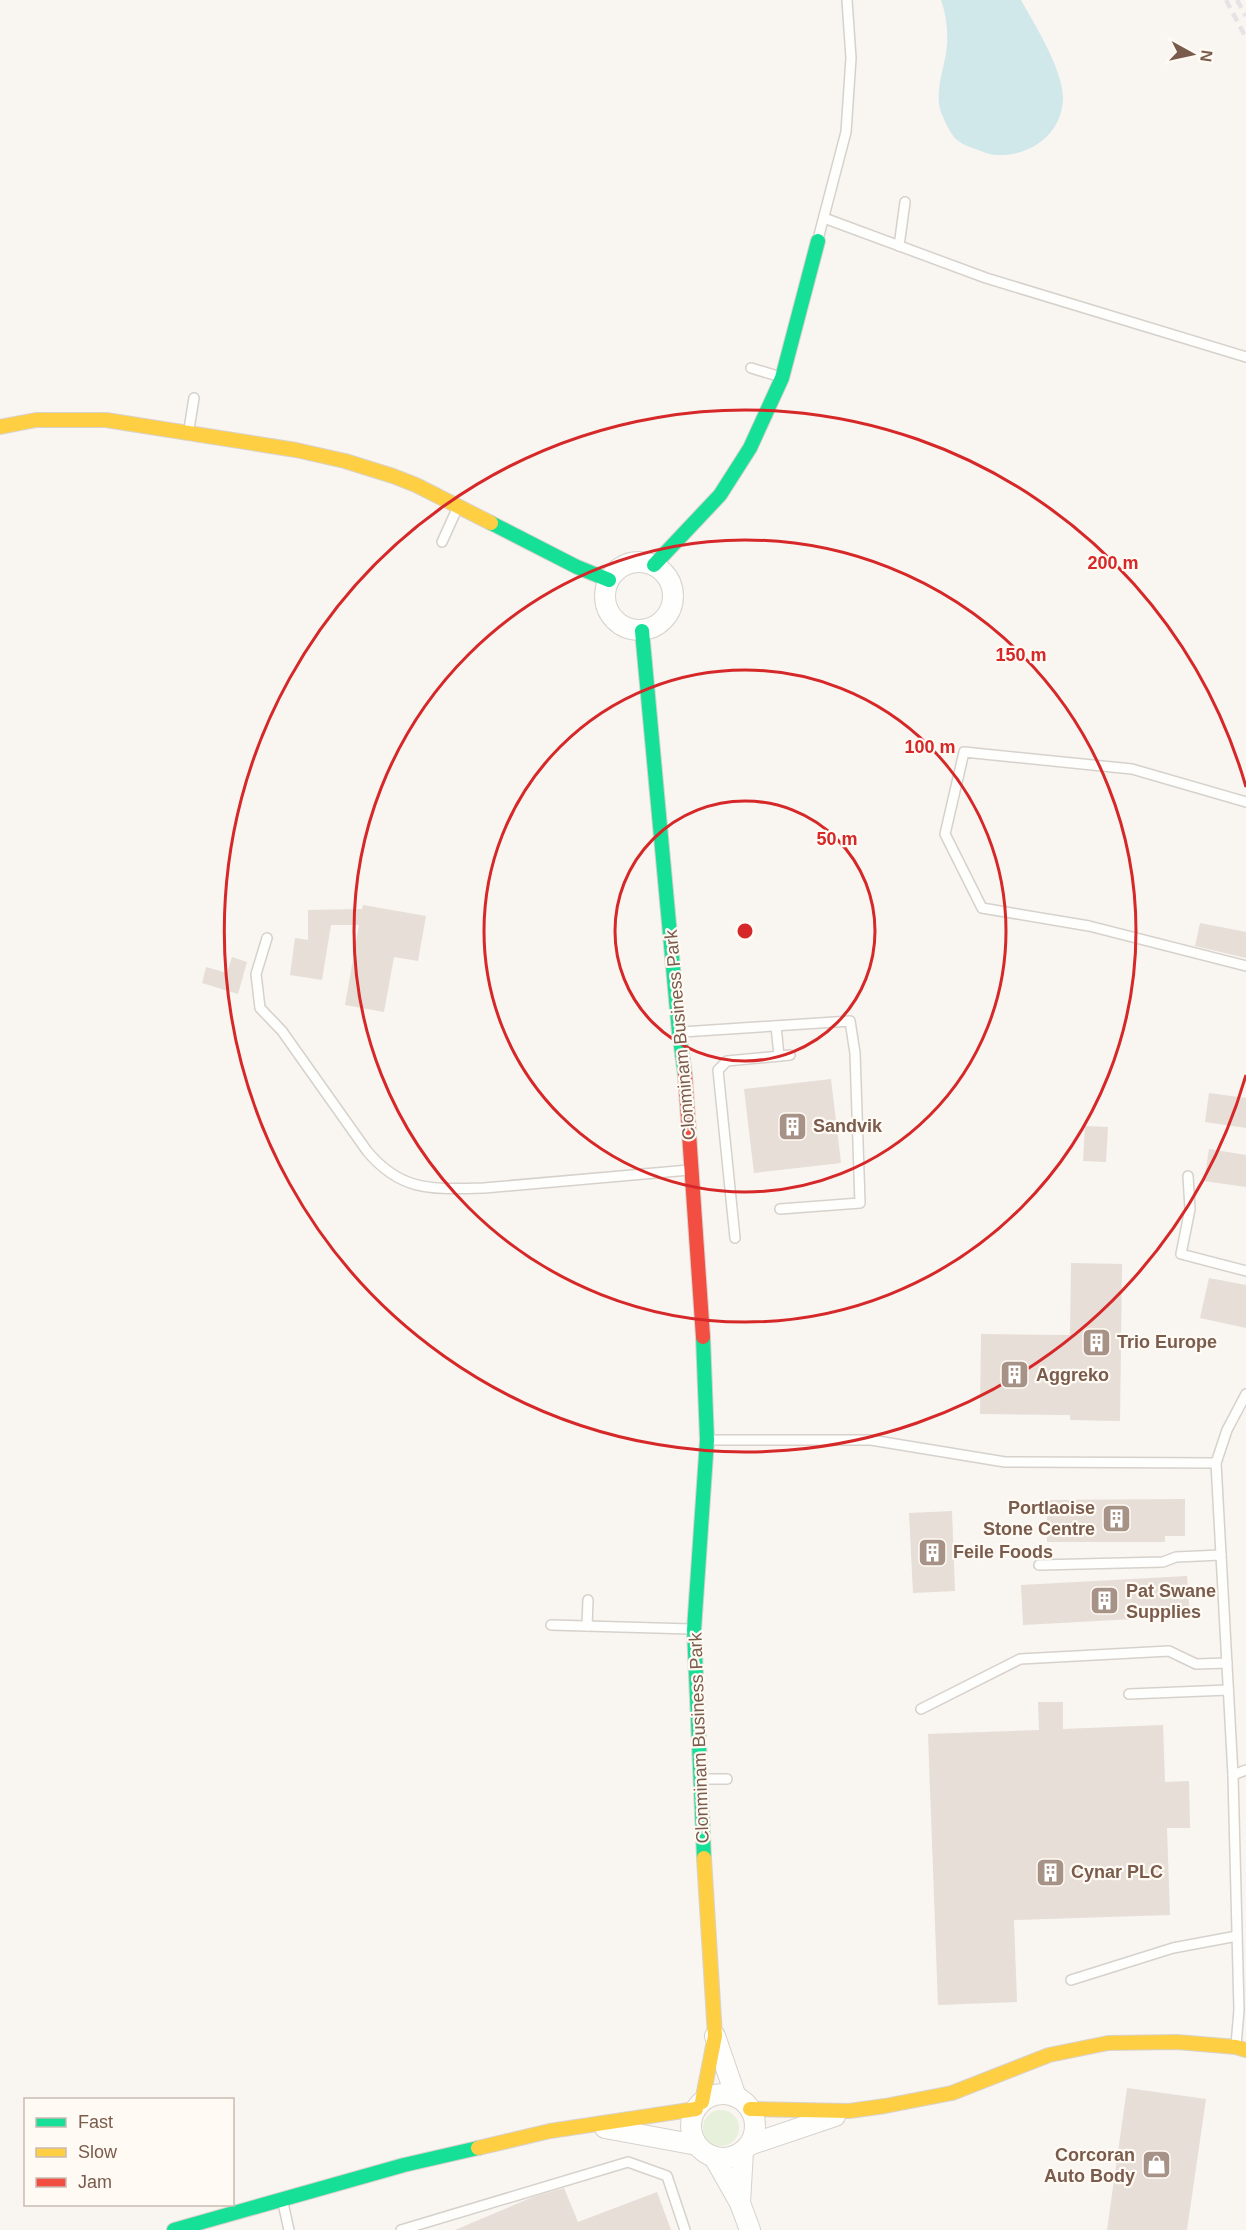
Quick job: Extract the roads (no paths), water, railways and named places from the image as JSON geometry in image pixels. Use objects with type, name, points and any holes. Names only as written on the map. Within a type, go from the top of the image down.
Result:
[{"type":"street","points":[[654,566],[720,495],[750,448],[782,378],[818,241]]},
{"type":"street","points":[[0,427],[35,420],[105,420],[294,449],[357,463],[388,473],[577,567],[609,580]]},
{"type":"street","points":[[644,562],[654,566],[670,581],[673,603],[669,613],[653,628],[642,631],[622,626],[614,620],[605,601],[609,580],[624,566],[644,562]]},
{"type":"street","name":"Clonminam Business Park","points":[[642,631],[679,1032],[686,1080],[703,1326],[706,1440],[694,1630],[699,1779],[715,2036],[699,2105]]},
{"type":"street","name":"Clonminam Business Park","points":[[715,2036],[743,2103]]},
{"type":"street","points":[[699,2105],[691,2126],[692,2136],[704,2152],[714,2157],[724,2158],[849,2111],[952,2093],[1048,2055],[1108,2043],[1140,2041],[1241,2049]]},
{"type":"street","points":[[174,2230],[404,2165],[550,2131],[592,2126],[699,2105],[718,2094],[743,2103],[849,2111]]},
{"type":"street","points":[[740,2203],[746,2148],[755,2127],[743,2103]]},
{"type":"street","points":[[592,2126],[697,2145]]},
{"type":"street","points":[[714,2157],[740,2203],[750,2230]]},
{"type":"lane","points":[[818,241],[846,132],[851,58],[847,0]]},
{"type":"lane","points":[[899,246],[905,202]]},
{"type":"lane","points":[[824,218],[986,278],[1246,357]]},
{"type":"lane","points":[[751,368],[782,378]]},
{"type":"lane","points":[[188,432],[194,398]]},
{"type":"lane","points":[[442,542],[459,507]]},
{"type":"lane","points":[[1246,802],[1132,769],[964,752],[945,834],[982,908],[1089,926],[1246,966]]},
{"type":"lane","points":[[267,938],[256,974],[260,1008],[282,1031],[367,1151],[393,1176],[412,1185],[466,1189],[692,1170]]},
{"type":"lane","points":[[679,1032],[849,1020],[855,1053],[860,1203],[780,1209]]},
{"type":"lane","points":[[776,1026],[778,1056]]},
{"type":"lane","points":[[735,1238],[718,1070],[727,1060],[790,1055]]},
{"type":"lane","points":[[1188,1176],[1190,1209],[1181,1254],[1246,1271]]},
{"type":"lane","points":[[1241,2049],[1233,1775],[1216,1463],[1227,1430],[1246,1394]]},
{"type":"lane","points":[[706,1440],[871,1440],[1005,1462],[1216,1463]]},
{"type":"lane","points":[[1039,1565],[1163,1562],[1176,1557],[1221,1555]]},
{"type":"lane","points":[[587,1626],[588,1600]]},
{"type":"lane","points":[[551,1625],[694,1630]]},
{"type":"lane","points":[[921,1709],[1020,1659],[1169,1651],[1196,1664],[1227,1663]]},
{"type":"lane","points":[[1129,1694],[1228,1690]]},
{"type":"lane","points":[[1233,1775],[1246,1770]]},
{"type":"lane","points":[[699,1779],[728,1779]]},
{"type":"lane","points":[[1071,1980],[1173,1948],[1237,1936]]},
{"type":"lane","points":[[401,2230],[628,2162],[667,2176],[685,2230]]},
{"type":"lane","points":[[282,2198],[289,2230]]},
{"type":"water","points":[[941,0],[1021,0],[1053,60],[1063,97],[1062,110],[1051,132],[1033,147],[1009,155],[996,155],[972,148],[956,139],[951,133],[940,109],[939,100],[947,39]]},
{"type":"railway","points":[[1226,0],[1246,38]]},
{"type":"railway","points":[[1237,0],[1246,16]]},
{"type":"place","name":"Sandvik","points":[[792,1126]]},
{"type":"place","name":"Trio Europe","points":[[1096,1342]]},
{"type":"place","name":"Aggreko","points":[[1015,1375]]},
{"type":"place","name":"Portlaoise Stone Centre","points":[[1116,1518]]},
{"type":"place","name":"Feile Foods","points":[[932,1552]]},
{"type":"place","name":"Pat Swane Supplies","points":[[1105,1601]]},
{"type":"place","name":"Cynar PLC","points":[[1050,1872]]},
{"type":"place","name":"Corcoran Auto Body","points":[[1156,2165]]}]
